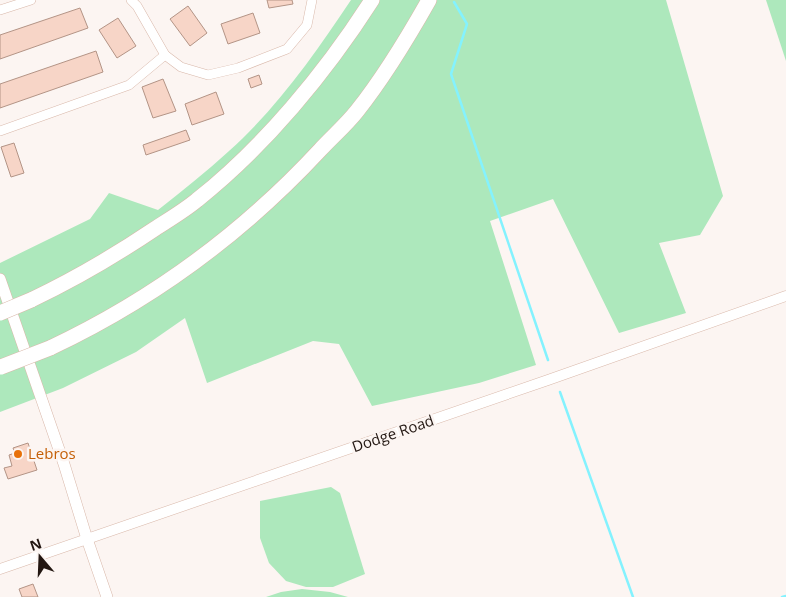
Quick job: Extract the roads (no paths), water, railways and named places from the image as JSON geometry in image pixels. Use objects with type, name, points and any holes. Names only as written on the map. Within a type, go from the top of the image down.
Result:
[{"type":"highway","points":[[0,313],[67,283],[120,252],[197,200],[252,150],[310,86],[354,29],[372,0]]},
{"type":"highway","points":[[1,368],[50,348],[98,325],[182,273],[224,241],[296,177],[356,112],[402,48],[429,0]]},
{"type":"main road","points":[[0,279],[108,597]]},
{"type":"street","points":[[0,10],[31,0]]},
{"type":"street","points":[[131,0],[137,6],[165,54],[181,67],[208,75],[238,68],[287,48],[307,25],[312,0]]},
{"type":"street","points":[[0,131],[129,85],[165,54]]},
{"type":"street","name":"Dodge Road","points":[[0,570],[786,296]]},
{"type":"waterway","points":[[454,2],[467,24],[451,74],[548,360]]},
{"type":"waterway","points":[[560,392],[633,597]]},
{"type":"waterway","points":[[782,597],[786,596]]},
{"type":"place","name":"Lebros","points":[[18,454]]}]
